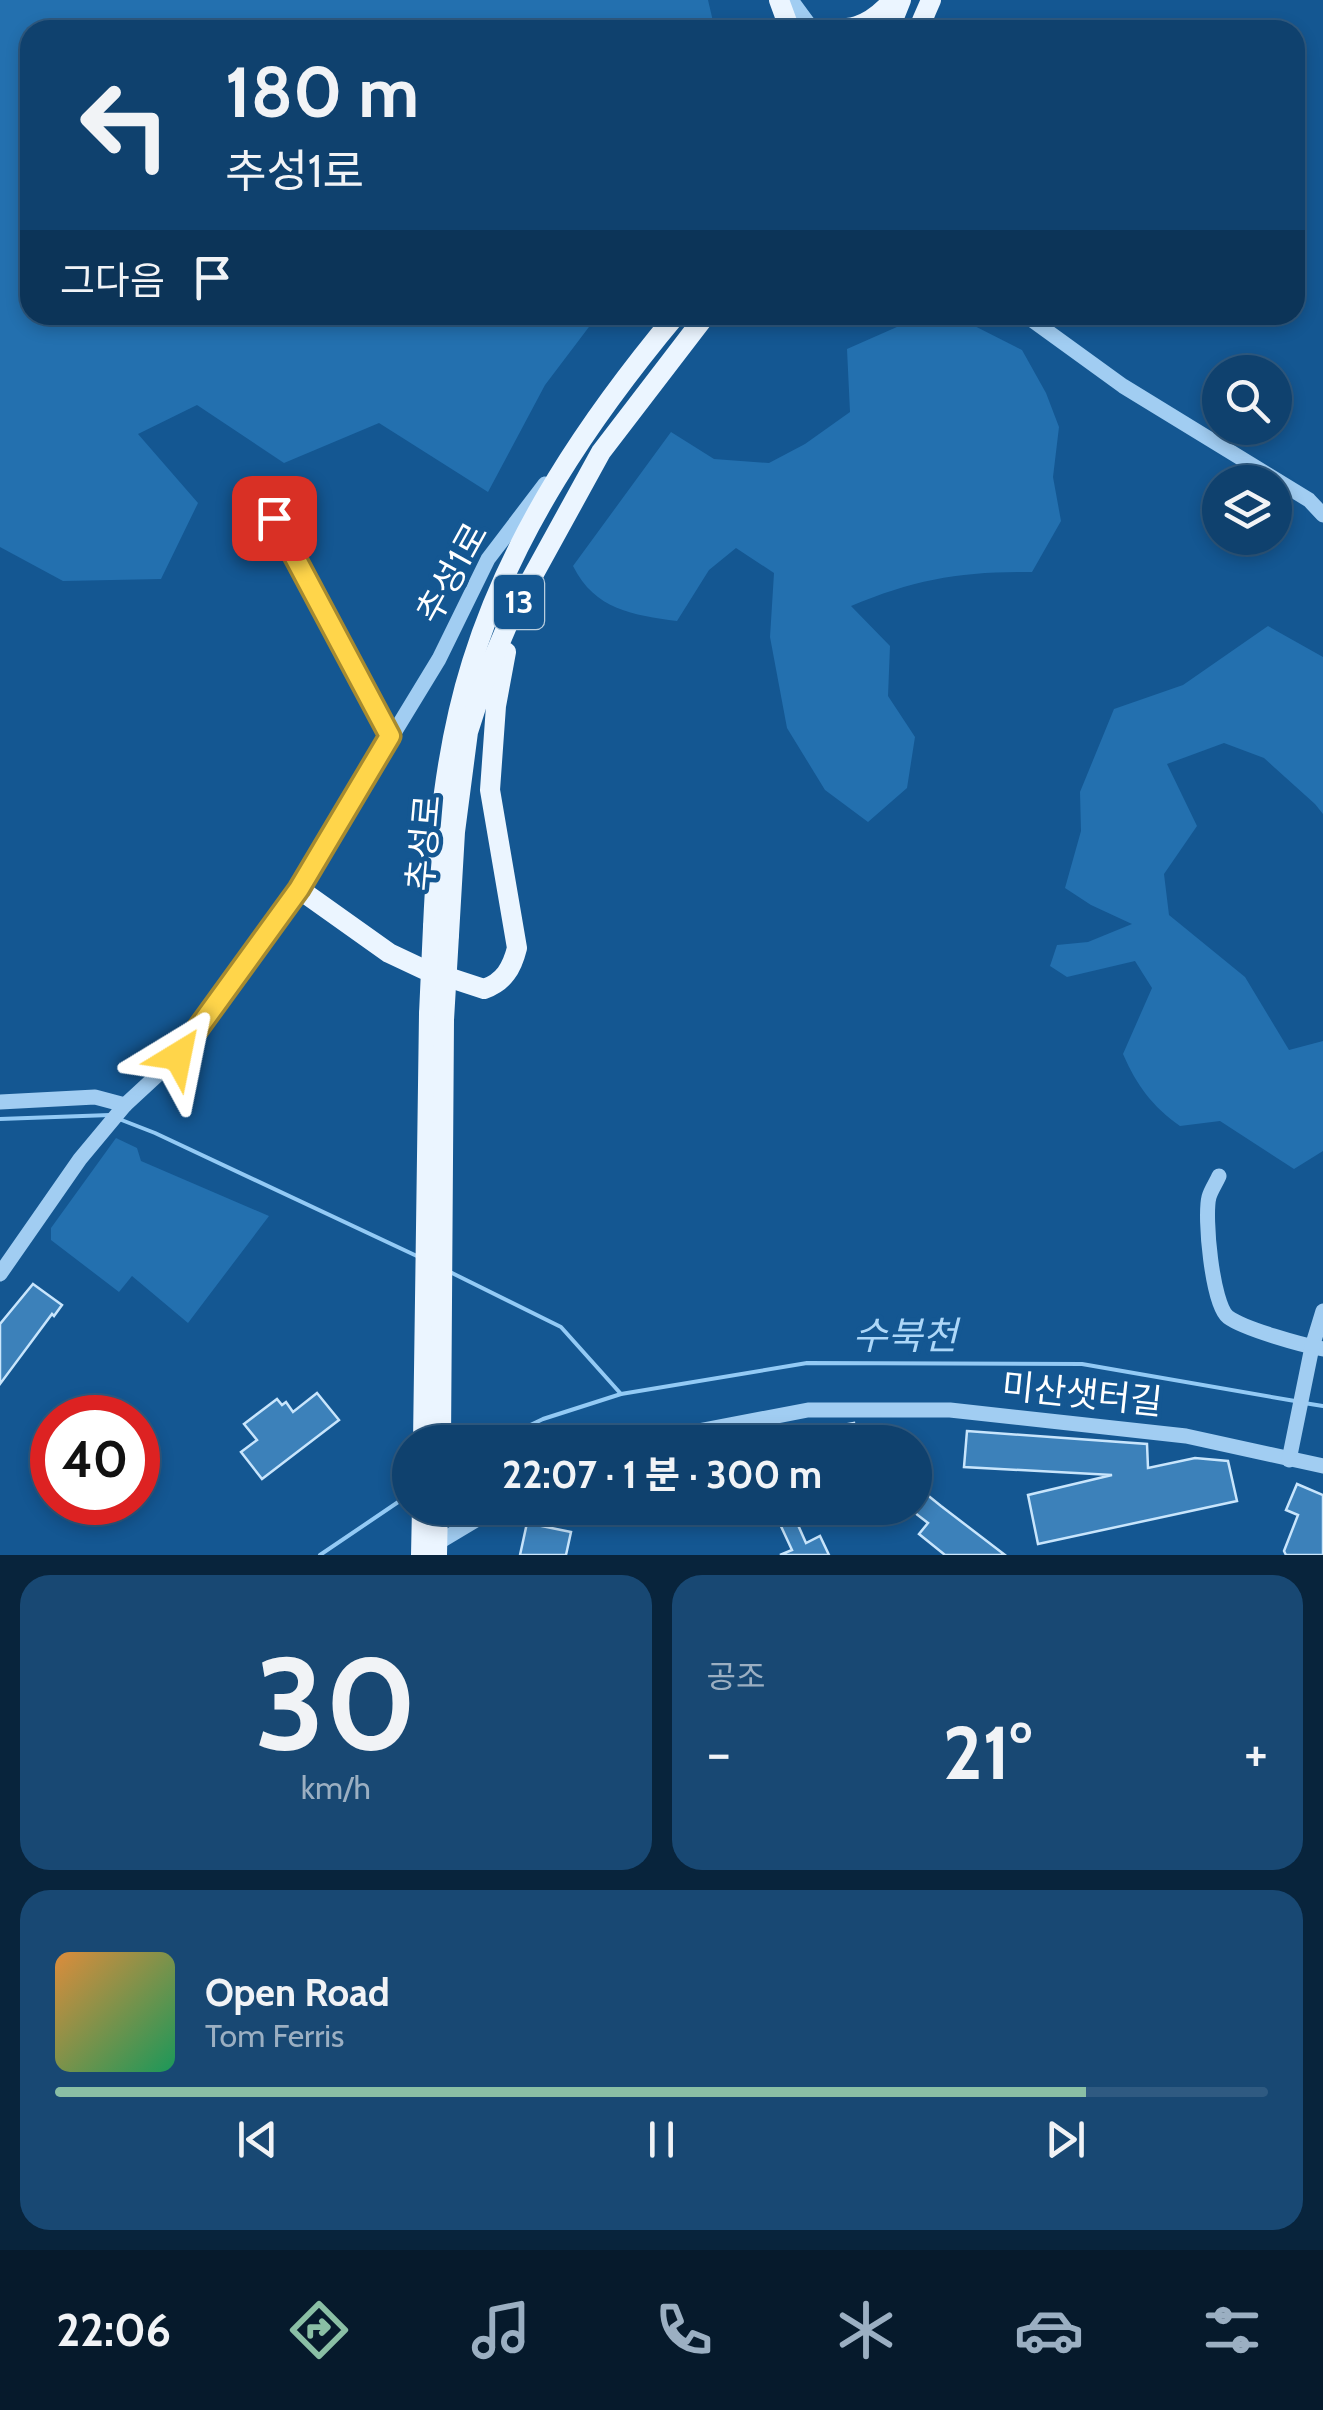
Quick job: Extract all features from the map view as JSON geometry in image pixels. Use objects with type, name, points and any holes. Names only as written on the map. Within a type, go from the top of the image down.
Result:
[{"type":"main road","points":[[872,20],[893,0]]},
{"type":"main road","name":"추성로","points":[[441,931],[438,832],[448,764],[471,666],[488,614],[529,529],[576,446],[668,325]]},
{"type":"main road","name":"추성로","points":[[440,1425],[434,1224],[436,1017],[441,931],[468,732],[513,612],[601,452],[698,325]]},
{"type":"main road","points":[[299,889],[389,953],[423,970],[484,989],[500,981],[512,966],[516,930],[490,790],[496,706],[513,612]]},
{"type":"main road","name":"추성로","points":[[424,1425],[434,1224]]},
{"type":"main road","points":[[419,1555],[421,1525]]},
{"type":"main road","points":[[437,1555],[438,1525]]},
{"type":"street","points":[[1039,325],[1122,386],[1308,500],[1323,515]]},
{"type":"street","name":"추성1로","points":[[0,1274],[80,1159],[122,1109],[178,1056],[299,889],[439,659],[488,559],[576,446]]},
{"type":"street","points":[[274,518],[390,736]]},
{"type":"street","points":[[0,1102],[95,1096],[122,1109]]},
{"type":"street","points":[[1219,1176],[1208,1199],[1212,1280],[1217,1300],[1226,1316],[1315,1350]]},
{"type":"street","points":[[1289,1454],[1323,1311]]},
{"type":"street","name":"미산샛터길","points":[[729,1425],[808,1410],[950,1410],[1186,1436],[1289,1454],[1323,1466]]},
{"type":"street","points":[[419,1555],[468,1525]]},
{"type":"shaded area","points":[[0,0],[708,0],[713,20],[20,20],[20,325],[590,325],[545,385],[488,492],[379,423],[284,463],[197,405],[138,434],[198,503],[161,579],[63,581],[0,547]]},
{"type":"shaded area","points":[[901,325],[973,325],[1022,350],[1046,393],[1059,427],[1053,477],[1061,521],[1032,572],[940,578],[851,606],[890,646],[888,696],[915,737],[907,788],[868,822],[825,790],[787,728],[770,637],[774,573],[736,548],[709,570],[677,621],[617,608],[592,592],[573,566],[671,432],[714,459],[769,463],[805,444],[850,412],[847,349]]},
{"type":"shaded area","points":[[1268,626],[1323,657],[1323,814],[1264,758],[1224,743],[1167,764],[1197,826],[1164,874],[1169,915],[1245,977],[1289,1050],[1323,1041],[1323,1151],[1294,1169],[1220,1121],[1180,1126],[1146,1094],[1123,1054],[1152,988],[1135,961],[1067,977],[1050,966],[1057,945],[1088,942],[1132,924],[1065,888],[1081,831],[1080,792],[1114,709],[1183,685]]},
{"type":"shaded area","points":[[116,1138],[137,1148],[141,1161],[269,1216],[188,1323],[132,1276],[119,1292],[51,1240],[51,1228]]},
{"type":"building","points":[[33,1284],[62,1305],[0,1384],[0,1324]]},
{"type":"building","points":[[317,1393],[339,1420],[262,1479],[241,1452],[257,1440],[244,1424],[277,1399],[282,1405],[286,1402],[293,1412]]},
{"type":"building","points":[[967,1431],[1147,1444],[1148,1468],[1195,1458],[1228,1461],[1237,1501],[1038,1544],[1028,1495],[1112,1475],[964,1467]]},
{"type":"building","points":[[1297,1484],[1323,1495],[1323,1555],[1286,1555],[1284,1551],[1298,1515],[1286,1510]]},
{"type":"building","points":[[932,1498],[1005,1555],[945,1555],[919,1534],[926,1525],[932,1525]]},
{"type":"building","points":[[527,1525],[571,1532],[566,1555],[520,1555]]},
{"type":"building","points":[[780,1525],[798,1525],[806,1543],[820,1536],[829,1555],[780,1555],[792,1550]]},
{"type":"waterway","points":[[0,1119],[110,1115]]},
{"type":"waterway","points":[[119,1119],[419,1257]]},
{"type":"waterway","points":[[450,1272],[561,1327],[621,1394]]},
{"type":"waterway","name":"수북천","points":[[530,1425],[621,1394],[807,1363],[1082,1364],[1295,1401]]},
{"type":"waterway","name":"수북천","points":[[1304,1403],[1323,1406]]},
{"type":"waterway","name":"수북천","points":[[320,1555],[392,1506]]},
{"type":"route","points":[[178,1056],[299,889],[390,736],[274,518]]}]
